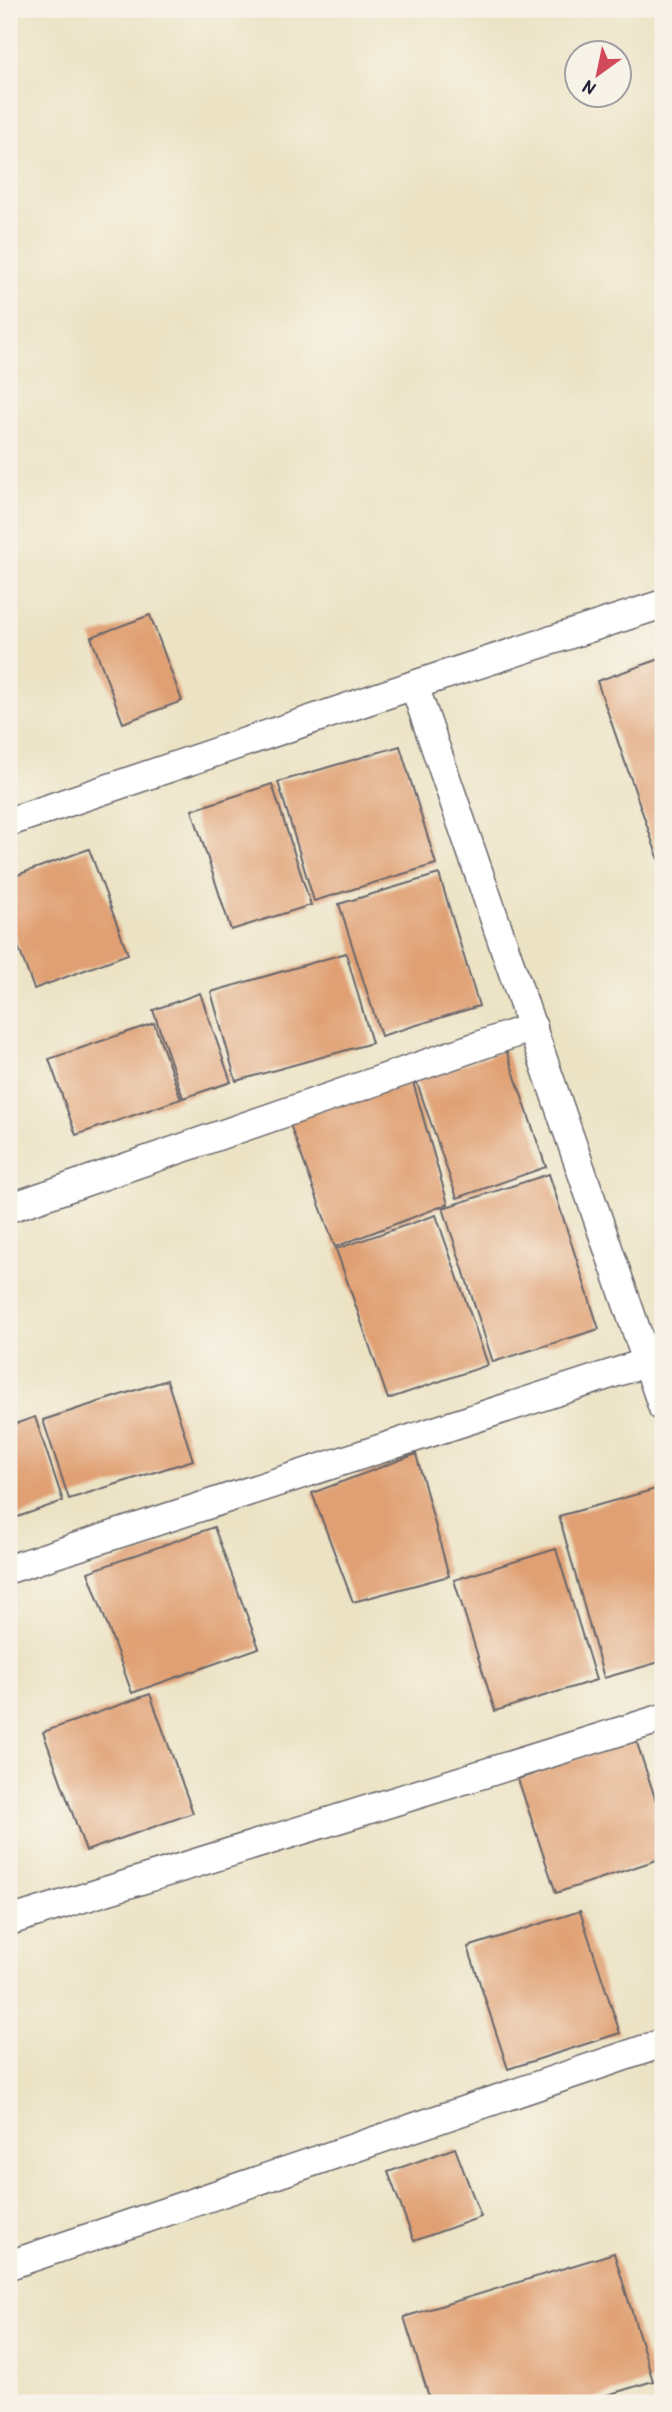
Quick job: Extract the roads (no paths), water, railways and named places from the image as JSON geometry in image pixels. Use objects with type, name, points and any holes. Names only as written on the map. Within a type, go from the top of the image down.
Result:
[{"type":"street","points":[[9,822],[663,604]]},
{"type":"street","points":[[414,685],[663,1408]]},
{"type":"street","points":[[9,1208],[533,1027]]},
{"type":"street","points":[[9,1569],[648,1362]]},
{"type":"street","points":[[9,1921],[663,1718]]},
{"type":"street","points":[[9,2265],[663,2043]]}]
